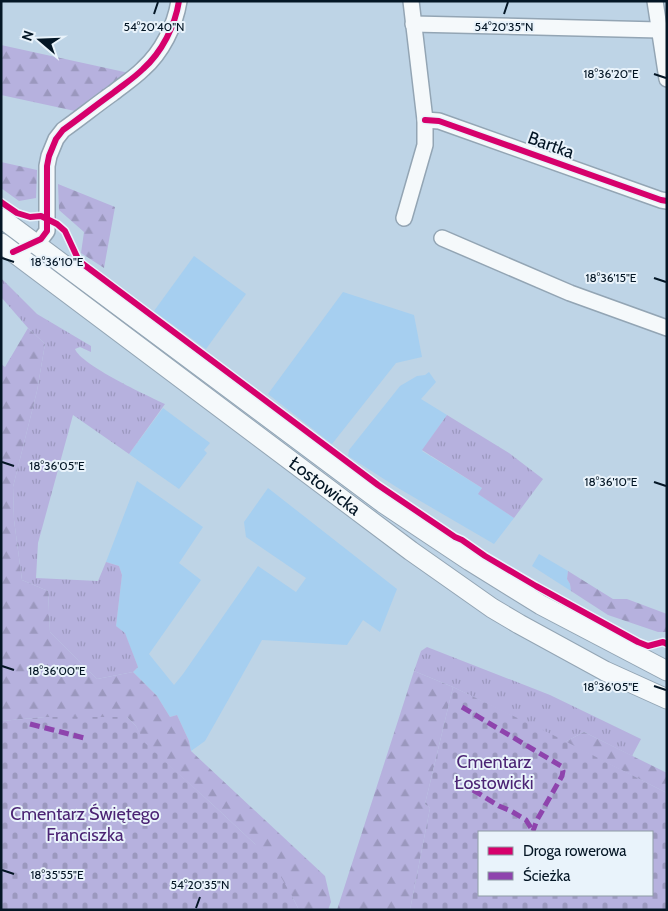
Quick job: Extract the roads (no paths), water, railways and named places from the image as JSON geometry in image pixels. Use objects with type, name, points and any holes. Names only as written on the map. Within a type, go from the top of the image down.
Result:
[{"type":"main road","name":"Łostowicka","points":[[1,218],[383,503],[470,561],[541,605],[667,671]]},
{"type":"main road","name":"Łostowicka","points":[[7,248],[411,551],[492,608],[605,671],[665,694]]},
{"type":"street","points":[[7,248],[35,243],[47,231],[47,166],[48,156],[56,139],[63,130],[137,74],[151,61],[158,53],[172,26],[179,1]]},
{"type":"street","points":[[404,218],[425,145],[425,120],[411,1]]},
{"type":"street","points":[[655,1],[667,79]]},
{"type":"street","points":[[413,24],[659,30]]},
{"type":"street","name":"Bartka","points":[[425,120],[439,120],[667,201]]},
{"type":"street","points":[[442,238],[570,293],[667,328]]},
{"type":"park label","name":"Cmentarz Łostowicki","points":[[494,772]]},
{"type":"park label","name":"Cmentarz Świętego Franciszka","points":[[85,824]]}]
